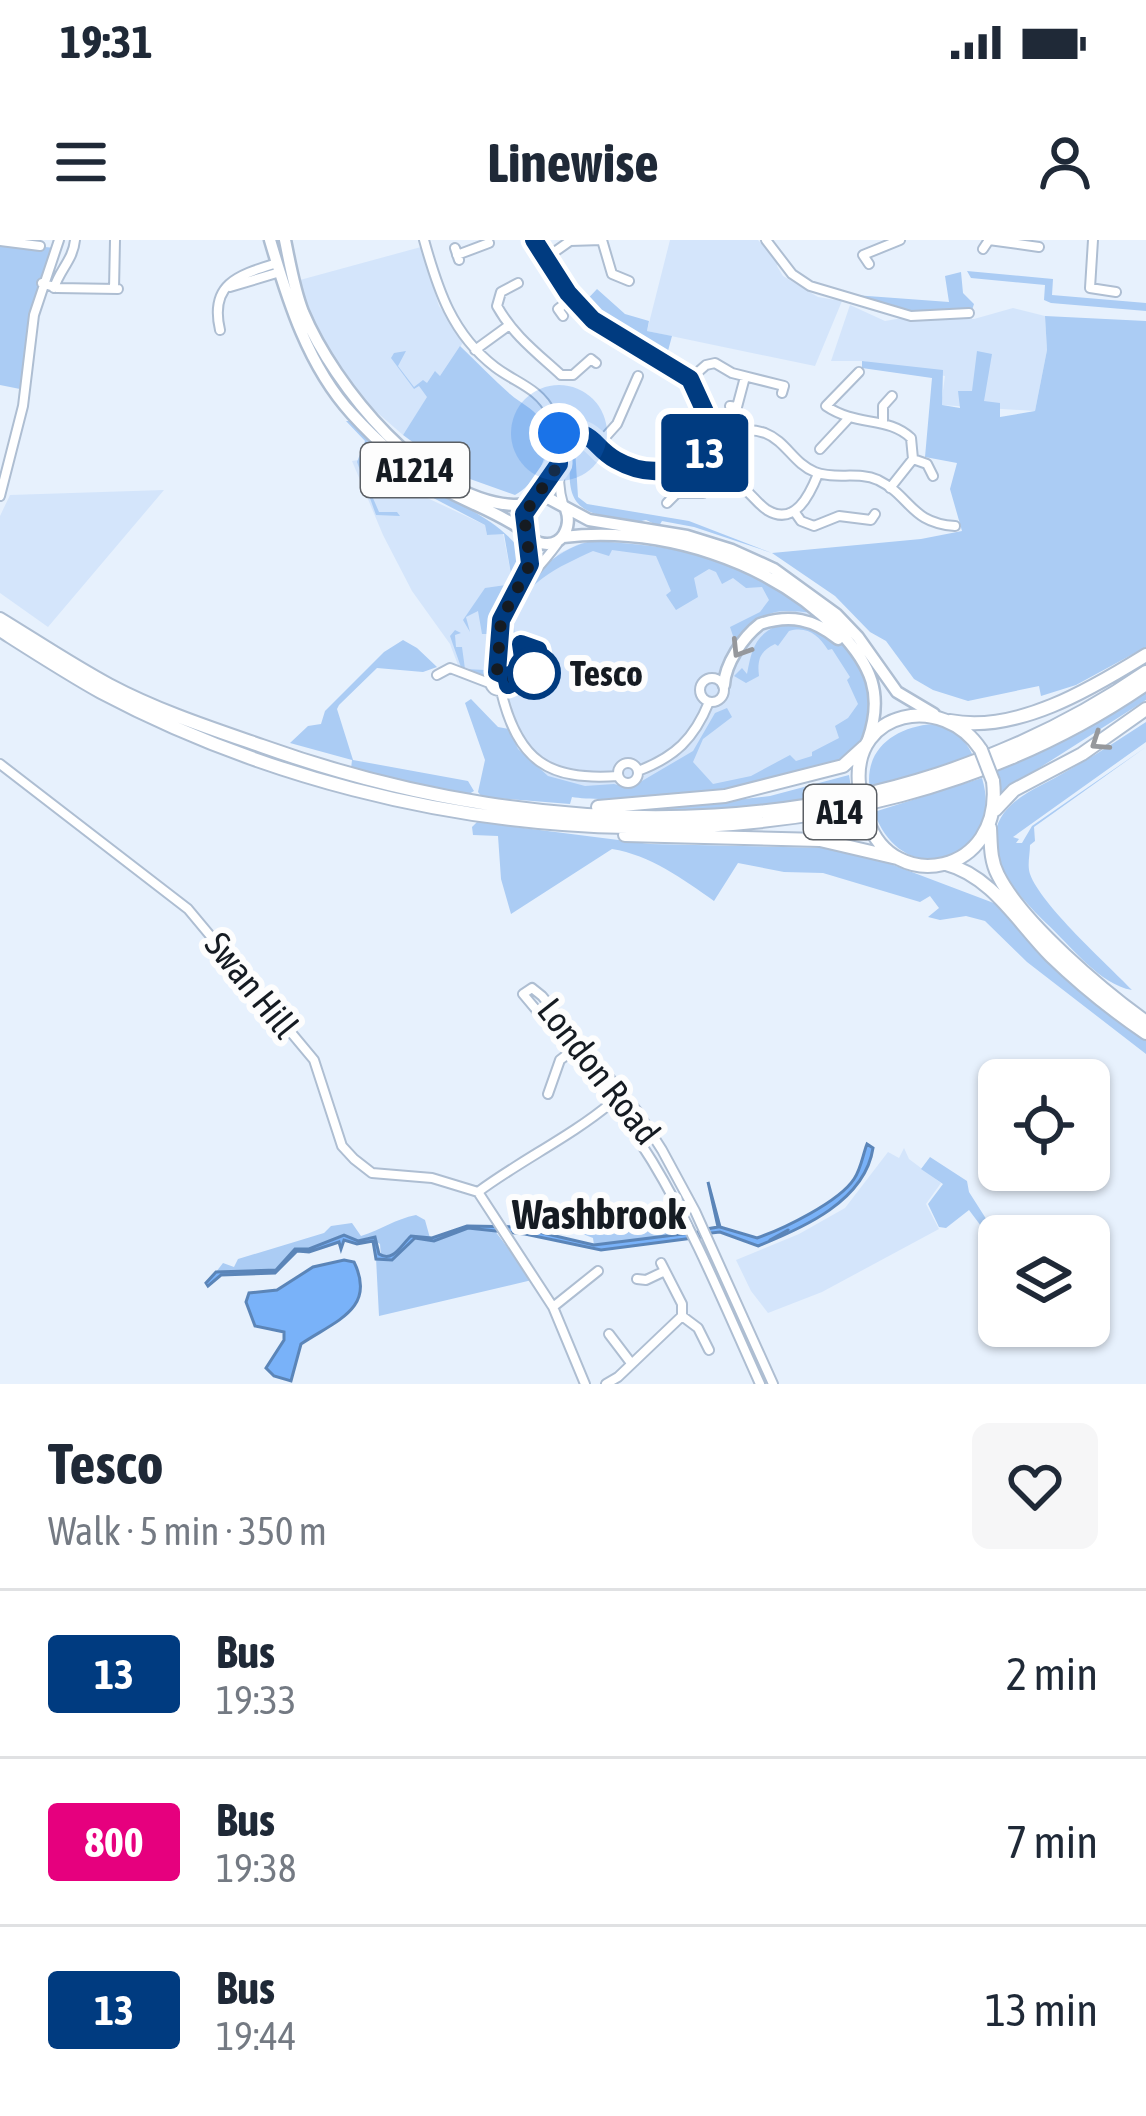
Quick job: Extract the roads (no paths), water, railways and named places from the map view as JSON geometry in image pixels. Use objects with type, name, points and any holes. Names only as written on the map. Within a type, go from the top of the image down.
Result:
[{"type":"highway","name":"A14","points":[[0,619],[110,686],[284,754],[422,790],[636,818],[720,816],[869,796],[988,758],[1063,723],[1146,672]]},
{"type":"highway","name":"A14","points":[[0,630],[101,692],[177,727],[303,774],[383,795],[531,824],[660,838],[836,842],[897,858]]},
{"type":"highway","points":[[1146,655],[1088,687],[1007,719],[983,724],[921,715],[898,720],[866,744],[859,784],[877,841],[897,858],[962,868],[988,888],[1051,956],[1146,1034]]},
{"type":"highway","name":"A14","points":[[506,817],[689,828],[836,813],[911,795],[992,767],[1068,732],[1146,684]]},
{"type":"highway","points":[[994,811],[1014,790],[1082,754],[1146,709]]},
{"type":"highway","points":[[944,719],[973,737],[993,781],[991,855],[1006,887],[1058,948],[1146,1022]]},
{"type":"highway","name":"A14","points":[[543,809],[725,796],[844,766],[866,744]]},
{"type":"highway","points":[[946,864],[973,849],[990,828]]},
{"type":"main road","name":"A1214","points":[[270,240],[302,334],[326,379],[371,433],[425,479],[527,534]]},
{"type":"main road","name":"A1214","points":[[282,240],[306,319],[333,367],[377,426],[432,471],[494,502],[533,502]]},
{"type":"main road","points":[[282,240],[280,267],[294,281]]},
{"type":"main road","points":[[866,744],[877,700],[867,665],[807,602],[742,565],[661,541],[595,535],[541,544],[527,534],[523,520],[533,502],[548,498],[590,520],[716,544],[774,569],[836,614],[902,696],[944,719]]},
{"type":"main road","points":[[562,538],[569,526],[565,507]]},
{"type":"main road","points":[[724,685],[724,674],[751,631],[777,618],[805,620],[827,629],[867,665]]},
{"type":"street","points":[[0,496],[23,406],[32,324],[59,240]]},
{"type":"street","points":[[55,287],[72,257],[75,240]]},
{"type":"street","points":[[42,283],[88,292],[116,289],[115,240]]},
{"type":"street","points":[[424,240],[442,298],[458,330],[502,373],[537,393],[551,411],[559,433],[558,481],[565,507]]},
{"type":"street","points":[[534,240],[572,298],[605,329],[690,379],[718,440]]},
{"type":"street","points":[[546,258],[570,240],[602,240],[612,274],[629,281]]},
{"type":"street","points":[[766,240],[792,274],[809,286],[898,314],[969,314]]},
{"type":"street","points":[[869,264],[863,255],[900,240]]},
{"type":"street","points":[[983,249],[989,240],[1039,247]]},
{"type":"street","points":[[1093,240],[1090,288],[1116,292]]},
{"type":"street","points":[[0,241],[40,245]]},
{"type":"street","points":[[457,255],[482,243]]},
{"type":"street","points":[[220,330],[216,304],[229,283],[280,267]]},
{"type":"street","points":[[518,283],[496,298],[508,326],[561,374],[573,374],[594,358]]},
{"type":"street","points":[[563,316],[558,309],[572,298]]},
{"type":"street","points":[[475,350],[508,326]]},
{"type":"street","points":[[690,379],[713,363],[784,386],[782,394]]},
{"type":"street","points":[[859,372],[826,406],[847,420],[900,428],[911,438],[913,459],[890,488]]},
{"type":"street","points":[[730,406],[737,407],[745,376]]},
{"type":"street","points":[[599,444],[616,427],[614,411],[638,383]]},
{"type":"street","points":[[883,424],[883,406],[892,396]]},
{"type":"street","points":[[820,448],[847,420]]},
{"type":"street","points":[[559,433],[578,432],[619,462],[666,471],[691,464],[718,440],[742,430],[767,434],[818,474],[859,475],[890,488],[926,521],[955,526]]},
{"type":"street","points":[[913,459],[927,464],[933,476]]},
{"type":"street","points":[[735,483],[741,460]]},
{"type":"street","points":[[533,502],[559,464]]},
{"type":"street","points":[[667,503],[680,492],[702,499],[708,486],[735,483],[769,511],[794,511],[811,492],[818,474]]},
{"type":"street","points":[[794,511],[814,526],[839,516],[871,520],[875,514]]},
{"type":"street","points":[[526,577],[527,534]]},
{"type":"street","points":[[489,683],[497,672],[501,620],[526,577],[562,538]]},
{"type":"street","points":[[441,672],[449,668],[500,691],[524,749],[567,777],[618,776],[626,763],[638,771],[664,761],[685,745],[709,702],[723,697],[724,685],[716,678],[702,683],[700,694],[709,702]]},
{"type":"street","points":[[497,672],[508,680],[500,691]]},
{"type":"street","name":"Swan Hill","points":[[0,764],[91,837],[156,881],[199,920],[314,1060],[342,1146],[354,1160],[372,1172],[432,1178],[478,1192]]},
{"type":"street","name":"London Road","points":[[760,1384],[695,1241],[652,1161],[612,1102],[523,994],[530,988],[581,1043],[651,1132],[701,1223],[773,1384]]},
{"type":"street","points":[[555,1089],[560,1060],[581,1043]]},
{"type":"street","points":[[585,1384],[553,1307],[478,1192],[621,1096]]},
{"type":"street","points":[[606,1384],[682,1316],[682,1304],[663,1267],[646,1280],[637,1279]]},
{"type":"street","points":[[553,1307],[598,1271]]},
{"type":"street","points":[[682,1316],[698,1328],[709,1349]]},
{"type":"street","points":[[609,1334],[631,1364]]},
{"type":"water","points":[[867,1144],[873,1148],[858,1183],[829,1210],[794,1231],[758,1246],[720,1232],[703,1234],[701,1230],[718,1227],[708,1182],[720,1227],[757,1238],[810,1214],[847,1188]]},
{"type":"water","points":[[467,1226],[517,1227],[594,1245],[699,1232],[701,1237],[601,1250],[468,1228],[434,1241],[415,1238],[392,1260],[376,1259],[373,1241],[357,1244],[344,1240],[341,1249],[339,1242],[309,1252],[297,1251],[275,1273],[221,1275],[206,1283],[216,1272],[276,1270],[295,1249],[309,1249],[344,1235],[358,1241],[375,1237],[379,1254],[388,1256],[411,1236],[432,1238]]},
{"type":"water","points":[[354,1262],[360,1278],[356,1303],[301,1344],[291,1381],[274,1376],[266,1368],[284,1332],[255,1326],[246,1302],[249,1293],[277,1290],[313,1267]]},
{"type":"waterway","points":[[770,1240],[788,1230]]},
{"type":"place","name":"Tesco","points":[[534,673]]},
{"type":"district","name":"Washbrook","points":[[599,1214]]}]
